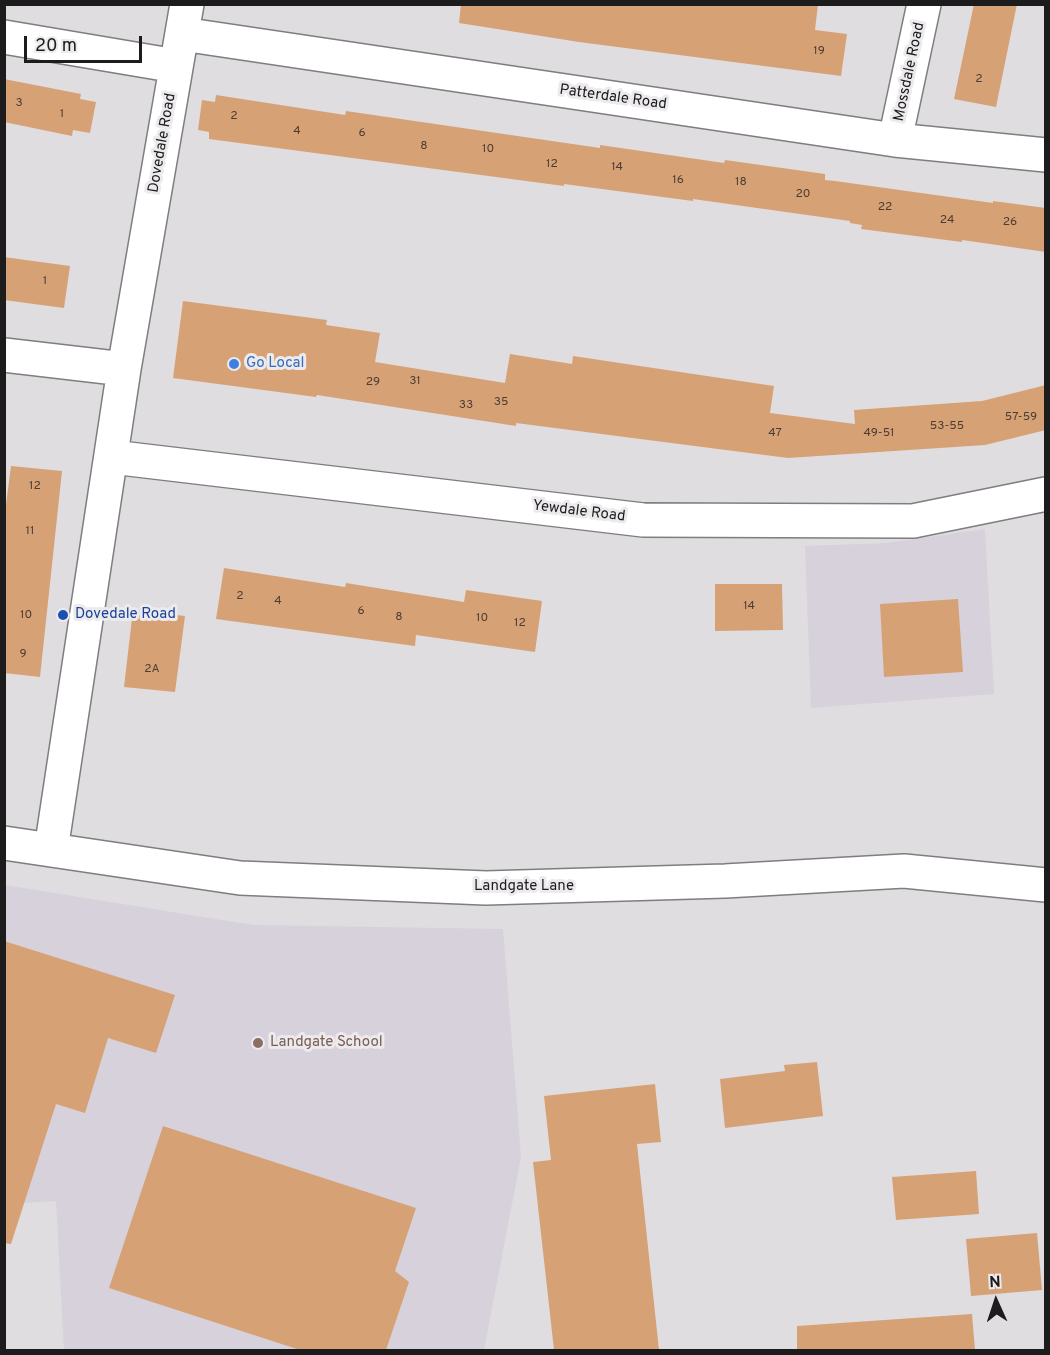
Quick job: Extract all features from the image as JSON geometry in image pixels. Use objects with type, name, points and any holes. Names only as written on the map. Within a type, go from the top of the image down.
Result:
[{"type":"street","name":"Mossdale Road","points":[[895,140],[924,4]]},
{"type":"street","name":"Patterdale Road","points":[[184,19],[895,140],[1046,155]]},
{"type":"street","name":"Dovedale Road","points":[[51,850],[124,369],[184,19]]},
{"type":"street","points":[[4,38],[176,66]]},
{"type":"street","points":[[4,355],[124,369]]},
{"type":"street","name":"Yewdale Road","points":[[112,457],[643,520],[913,521],[1046,494]]},
{"type":"street","name":"Landgate Lane","points":[[4,843],[240,878],[486,888],[725,882],[904,872],[1046,885]]},
{"type":"shaded area","points":[[985,529],[994,694],[811,708],[805,546],[886,543]]},
{"type":"shaded area","name":"Landgate School","points":[[5,885],[253,925],[503,929],[521,1157],[484,1350],[64,1350],[56,1201],[5,1204]]},
{"type":"building","points":[[461,4],[818,4],[815,30],[847,34],[841,76],[579,42],[459,23]]},
{"type":"building","points":[[974,4],[1017,4],[996,107],[954,99]]},
{"type":"building","points":[[4,79],[81,94],[80,99],[96,102],[90,133],[73,130],[72,136],[4,122]]},
{"type":"building","points":[[216,95],[345,115],[346,111],[600,148],[600,145],[724,163],[725,160],[825,174],[825,180],[1046,208],[1046,252],[861,229],[862,225],[850,223],[850,221],[693,199],[693,201],[564,184],[564,186],[209,139],[209,132],[198,130],[202,100],[215,102]]},
{"type":"building","points":[[4,257],[70,266],[64,308],[4,300]]},
{"type":"building","points":[[183,301],[327,320],[326,325],[380,333],[375,362],[505,383],[510,354],[572,364],[573,356],[774,386],[770,413],[855,424],[854,410],[982,401],[1046,385],[1046,430],[985,445],[788,458],[516,423],[516,426],[317,395],[316,397],[173,378]]},
{"type":"building","points":[[11,466],[62,471],[40,677],[4,673],[4,520]]},
{"type":"building","points":[[224,568],[345,587],[346,583],[464,602],[466,590],[542,601],[535,652],[416,635],[415,646],[216,619]]},
{"type":"building","points":[[715,584],[782,584],[783,630],[715,631]]},
{"type":"building","points":[[958,599],[963,672],[884,677],[880,604]]},
{"type":"building","points":[[133,610],[185,616],[175,692],[124,687]]},
{"type":"building","points":[[4,941],[175,995],[156,1053],[108,1038],[85,1113],[56,1104],[11,1244],[4,1243]]},
{"type":"building","points":[[817,1062],[823,1116],[725,1128],[720,1079],[785,1071],[784,1065]]},
{"type":"building","points":[[655,1084],[661,1142],[637,1144],[659,1350],[554,1350],[533,1162],[551,1160],[544,1096]]},
{"type":"building","points":[[163,1126],[416,1208],[395,1271],[409,1282],[386,1350],[300,1350],[109,1288]]},
{"type":"building","points":[[976,1171],[979,1214],[896,1220],[892,1177]]},
{"type":"building","points":[[1037,1233],[1042,1290],[971,1296],[966,1239]]},
{"type":"building","points":[[972,1314],[975,1350],[797,1350],[797,1326]]},
{"type":"place","name":"Go Local","points":[[234,364]]},
{"type":"place","name":"Dovedale Road","points":[[63,615]]},
{"type":"place","name":"Landgate School","points":[[258,1043]]}]
